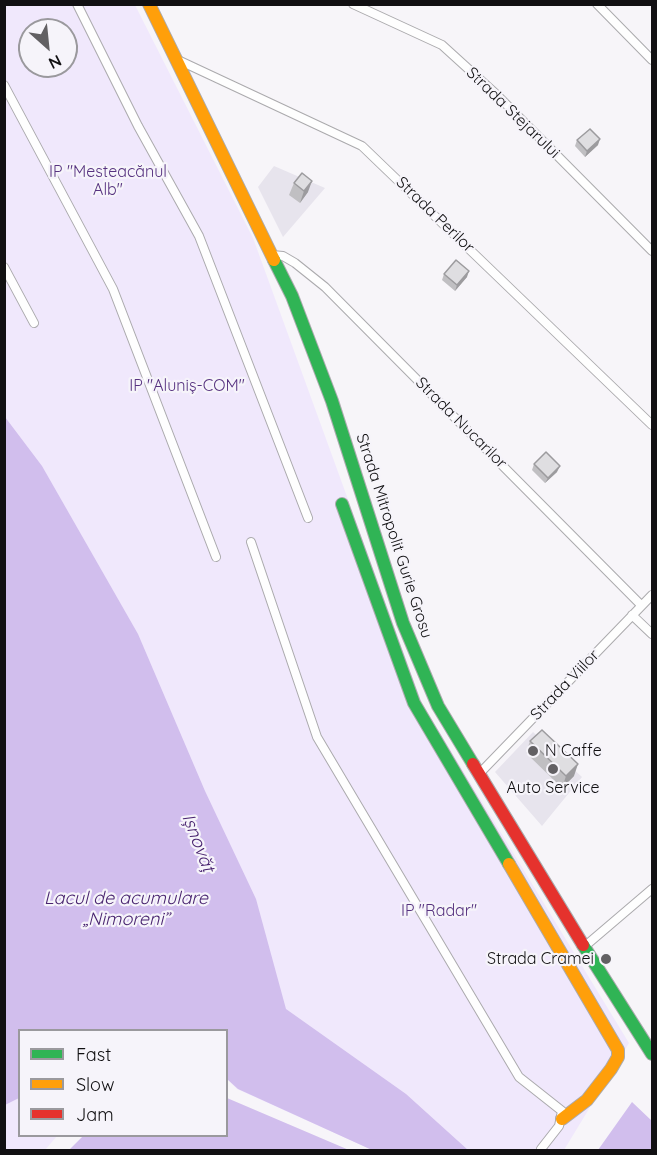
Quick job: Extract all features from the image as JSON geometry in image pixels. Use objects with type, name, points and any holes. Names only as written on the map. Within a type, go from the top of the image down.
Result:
[{"type":"main road","name":"Strada Mitropolit Gurie Grosu","points":[[149,4],[292,296],[332,401],[403,623],[438,706],[477,775],[652,1054]]},
{"type":"main road","points":[[342,504],[414,703],[618,1050],[618,1057],[610,1070],[587,1100],[562,1119]]},
{"type":"street","points":[[77,4],[138,126],[199,236],[308,518]]},
{"type":"street","name":"Strada Stejarului","points":[[353,4],[442,45],[497,94],[652,251]]},
{"type":"street","points":[[597,4],[652,60]]},
{"type":"street","name":"Strada Perilor","points":[[178,60],[362,146],[602,373],[652,425]]},
{"type":"street","points":[[4,85],[112,289],[216,556]]},
{"type":"street","name":"Strada Nucarilor","points":[[272,255],[283,255],[295,262],[325,287],[642,605]]},
{"type":"street","points":[[4,267],[34,322]]},
{"type":"street","points":[[251,542],[317,737],[519,1077],[562,1111],[562,1119],[541,1149]]},
{"type":"street","name":"Strada Viilor","points":[[477,775],[652,595]]},
{"type":"street","points":[[632,615],[652,634]]},
{"type":"street","points":[[584,947],[652,889]]},
{"type":"shaded area","points":[[274,166],[325,188],[283,237],[258,187]]},
{"type":"shaded area","points":[[533,732],[582,777],[542,826],[495,772]]},
{"type":"green space","points":[[5,5],[135,5],[253,238],[422,703],[629,1043],[564,1150],[372,1150],[237,1089],[228,1080],[228,1029],[18,1029],[18,1137],[56,1137],[45,1150],[5,1150]]},
{"type":"water","name":"Lacul de acumulare „Nimoreni”","points":[[5,417],[42,466],[138,634],[205,791],[256,899],[286,1009],[406,1094],[468,1150],[372,1150],[238,1089],[228,1080],[228,1029],[18,1029],[18,1098],[5,1105]]},
{"type":"water","points":[[228,1098],[349,1150],[69,1150],[82,1137],[228,1137]]},
{"type":"water","points":[[632,1102],[652,1121],[652,1150],[598,1150]]},
{"type":"building","points":[[590,129],[600,139],[587,151],[577,140]]},
{"type":"building","points":[[302,173],[312,181],[304,191],[294,183]]},
{"type":"building","points":[[456,260],[469,271],[457,285],[444,274]]},
{"type":"building","points":[[546,452],[560,466],[548,478],[534,464]]},
{"type":"building","points":[[542,730],[578,764],[566,776],[530,741]]},
{"type":"traffic: fast","points":[[274,260],[292,296],[332,401],[403,623],[438,706],[473,764]]},
{"type":"traffic: fast","points":[[342,504],[414,703],[509,864]]},
{"type":"traffic: fast","points":[[583,945],[652,1054]]},
{"type":"traffic: slow","points":[[149,4],[274,260]]},
{"type":"traffic: slow","points":[[509,864],[618,1050],[618,1057],[611,1069],[587,1100],[562,1119]]},
{"type":"traffic: jam","points":[[473,764],[583,945]]},
{"type":"place","name":"N Caffe","points":[[533,751]]},
{"type":"place","name":"Auto Service","points":[[553,769]]},
{"type":"place","name":"Strada Cramei","points":[[606,959]]},
{"type":"park label","name":"IP \"Mesteacănul Alb\"","points":[[108,181]]},
{"type":"park label","name":"IP \"Aluniș-COM\"","points":[[187,386]]},
{"type":"park label","name":"IP \"Radar\"","points":[[439,911]]},
{"type":"water label","name":"Ișnovăț","points":[[198,843]]}]
